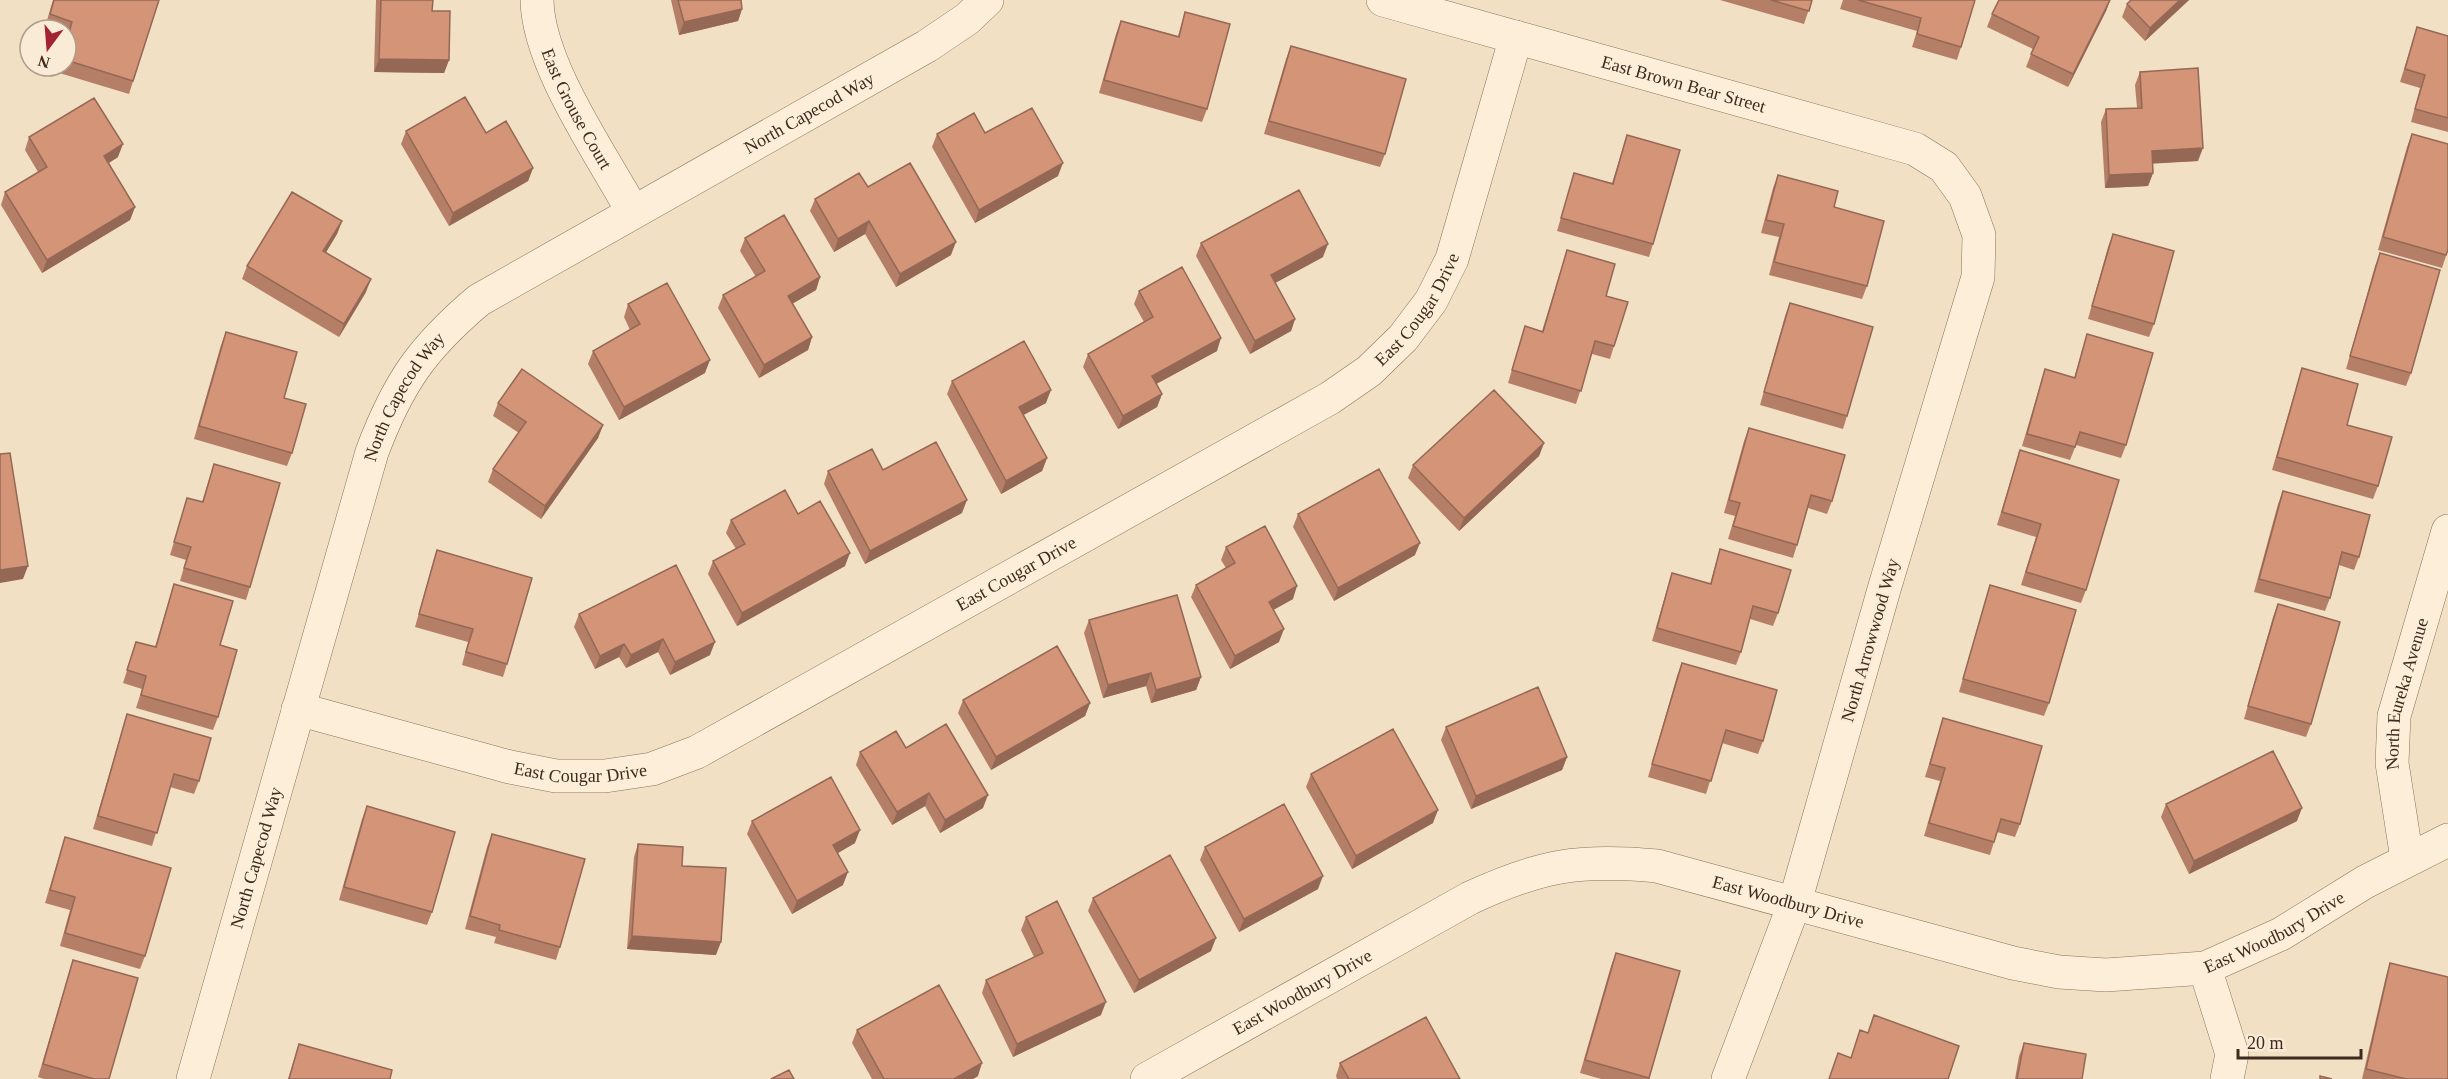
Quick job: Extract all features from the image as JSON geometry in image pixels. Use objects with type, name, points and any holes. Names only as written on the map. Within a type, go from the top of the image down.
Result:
[{"type":"street","name":"East Grouse Court","points":[[537,0],[548,50],[567,93],[633,212]]},
{"type":"street","name":"North Capecod Way","points":[[193,1079],[372,452],[389,407],[412,367],[443,331],[479,300],[927,46],[967,19],[987,0]]},
{"type":"street","name":"East Brown Bear Street","points":[[1383,0],[1915,149],[1944,167],[1965,196]]},
{"type":"street","name":"East Cougar Drive","points":[[298,709],[510,767],[556,776],[605,776],[652,769],[697,753],[1330,398],[1369,371],[1403,338],[1424,310],[1452,259],[1516,37]]},
{"type":"street","name":"North Arrowwood Way","points":[[1728,1079],[1795,902],[1885,586],[1978,277],[1979,235],[1965,196]]},
{"type":"street","name":"North Eureka Avenue","points":[[2408,859],[2392,763],[2394,717],[2448,531]]},
{"type":"street","name":"East Woodbury Drive","points":[[1147,1079],[1470,897],[1524,874],[1561,865],[1597,862],[1657,866],[2013,963],[2059,972],[2106,975],[2205,968],[2281,934],[2408,859],[2448,840]]},
{"type":"street","points":[[2205,968],[2232,1054],[2227,1079]]},
{"type":"building","points":[[54,0],[159,0],[133,81],[78,64],[78,18],[61,18],[50,14]]},
{"type":"building","points":[[381,0],[433,0],[432,11],[450,11],[449,60],[379,59]]},
{"type":"building","points":[[678,0],[741,0],[742,9],[684,22]]},
{"type":"building","points":[[1771,0],[1812,0],[1809,11]]},
{"type":"building","points":[[1858,0],[1975,0],[1961,47],[1917,34],[1921,18]]},
{"type":"building","points":[[1999,0],[2110,0],[2073,74],[2031,54],[2039,37],[1992,14]]},
{"type":"building","points":[[2131,0],[2180,0],[2150,28],[2127,4]]},
{"type":"building","points":[[1185,12],[1230,24],[1207,109],[1104,80],[1121,21],[1179,37]]},
{"type":"building","points":[[2417,27],[2448,36],[2448,118],[2415,109],[2425,75],[2405,69]]},
{"type":"building","points":[[1291,46],[1406,79],[1385,154],[1269,121]]},
{"type":"building","points":[[2198,68],[2203,148],[2152,151],[2153,173],[2109,175],[2106,109],[2142,108],[2140,72]]},
{"type":"building","points":[[465,97],[486,133],[506,121],[533,168],[453,213],[406,131]]},
{"type":"building","points":[[94,98],[123,144],[104,156],[135,207],[47,260],[5,192],[47,167],[29,137]]},
{"type":"building","points":[[1032,108],[1063,163],[979,210],[937,134],[974,113],[985,133]]},
{"type":"building","points":[[2412,134],[2448,144],[2448,250],[2446,255],[2383,237]]},
{"type":"building","points":[[1627,135],[1680,150],[1653,244],[1561,218],[1574,173],[1613,184]]},
{"type":"building","points":[[910,163],[956,242],[900,274],[869,221],[838,239],[815,199],[859,173],[868,187]]},
{"type":"building","points":[[1778,175],[1838,191],[1834,207],[1884,221],[1867,286],[1774,262],[1784,224],[1766,220]]},
{"type":"building","points":[[1299,190],[1328,244],[1271,275],[1295,319],[1255,341],[1201,243]]},
{"type":"building","points":[[292,192],[342,221],[323,251],[371,279],[344,324],[247,266]]},
{"type":"building","points":[[784,215],[820,277],[788,296],[812,337],[764,365],[723,295],[765,271],[745,238]]},
{"type":"building","points":[[2113,234],[2174,251],[2154,324],[2092,306]]},
{"type":"building","points":[[1567,250],[1615,264],[1606,296],[1628,302],[1614,346],[1595,341],[1581,391],[1512,370],[1525,326],[1543,332]]},
{"type":"building","points":[[2380,253],[2440,270],[2411,373],[2350,356]]},
{"type":"building","points":[[1182,267],[1221,338],[1152,376],[1162,394],[1123,416],[1088,354],[1153,317],[1139,291]]},
{"type":"building","points":[[667,283],[710,360],[624,407],[593,351],[640,324],[628,304]]},
{"type":"building","points":[[1790,303],[1873,327],[1847,416],[1764,392]]},
{"type":"building","points":[[226,332],[297,352],[284,398],[306,404],[292,453],[199,426]]},
{"type":"building","points":[[2087,334],[2153,353],[2126,445],[2080,432],[2075,447],[2027,434],[2045,369],[2075,378]]},
{"type":"building","points":[[1024,341],[1051,390],[1019,407],[1047,458],[1006,481],[952,381]]},
{"type":"building","points":[[2302,368],[2358,384],[2347,425],[2392,437],[2378,486],[2277,457]]},
{"type":"building","points":[[522,369],[603,425],[545,506],[493,469],[526,422],[498,403]]},
{"type":"building","points":[[1494,390],[1544,443],[1464,518],[1413,465]]},
{"type":"building","points":[[1749,428],[1845,455],[1832,501],[1811,495],[1797,545],[1733,526],[1740,503],[1729,500]]},
{"type":"building","points":[[936,442],[967,500],[870,551],[828,471],[872,449],[883,470]]},
{"type":"building","points":[[2020,450],[2119,480],[2086,590],[2026,572],[2041,524],[2002,512]]},
{"type":"building","points":[[10,453],[28,566],[0,570],[0,454]]},
{"type":"building","points":[[214,464],[280,483],[250,587],[184,568],[191,547],[174,542],[187,498],[203,502]]},
{"type":"building","points":[[1379,469],[1420,543],[1338,588],[1298,514]]},
{"type":"building","points":[[785,490],[798,514],[820,501],[850,553],[742,613],[713,561],[745,544],[731,520]]},
{"type":"building","points":[[2283,491],[2370,515],[2359,557],[2342,552],[2330,598],[2259,579]]},
{"type":"building","points":[[1265,526],[1297,586],[1269,602],[1284,629],[1235,656],[1196,585],[1235,563],[1226,547]]},
{"type":"building","points":[[1720,549],[1791,570],[1778,613],[1753,606],[1741,652],[1657,628],[1672,573],[1711,584]]},
{"type":"building","points":[[437,550],[532,578],[507,664],[466,652],[473,629],[419,614]]},
{"type":"building","points":[[676,565],[715,642],[675,662],[663,639],[631,655],[624,644],[600,656],[579,614]]},
{"type":"building","points":[[174,584],[233,601],[220,645],[237,650],[218,717],[141,695],[146,676],[127,670],[136,642],[156,647]]},
{"type":"building","points":[[1990,585],[2076,610],[2049,703],[1963,679]]},
{"type":"building","points":[[1177,595],[1201,677],[1156,690],[1151,673],[1108,685],[1089,620]]},
{"type":"building","points":[[2278,604],[2340,622],[2311,724],[2248,706]]},
{"type":"building","points":[[1057,646],[1090,703],[996,757],[963,700]]},
{"type":"building","points":[[1682,663],[1777,690],[1763,741],[1726,730],[1711,781],[1652,764]]},
{"type":"building","points":[[1538,687],[1567,757],[1476,796],[1446,727]]},
{"type":"building","points":[[127,714],[211,738],[199,781],[174,774],[157,833],[98,816]]},
{"type":"building","points":[[1943,718],[2042,746],[2020,824],[2001,819],[1994,842],[1929,823],[1945,768],[1930,764]]},
{"type":"building","points":[[946,724],[988,795],[945,820],[929,793],[897,812],[860,752],[896,731],[906,748]]},
{"type":"building","points":[[1393,729],[1438,810],[1356,856],[1311,774]]},
{"type":"building","points":[[2273,751],[2302,808],[2194,861],[2166,804]]},
{"type":"building","points":[[831,777],[860,830],[833,845],[848,872],[797,901],[752,821]]},
{"type":"building","points":[[1284,804],[1323,876],[1244,919],[1205,847]]},
{"type":"building","points":[[367,806],[455,832],[432,912],[344,887]]},
{"type":"building","points":[[492,834],[585,859],[560,947],[499,930],[500,925],[470,916]]},
{"type":"building","points":[[65,837],[171,868],[145,956],[65,933],[75,897],[50,890]]},
{"type":"building","points":[[638,844],[683,847],[682,866],[726,868],[721,942],[632,936]]},
{"type":"building","points":[[1170,855],[1216,938],[1139,980],[1093,898]]},
{"type":"building","points":[[1057,901],[1106,1002],[1017,1044],[986,980],[1043,953],[1026,917]]},
{"type":"building","points":[[1616,953],[1680,971],[1649,1078],[1585,1060]]},
{"type":"building","points":[[73,960],[138,978],[109,1079],[94,1079],[43,1064]]},
{"type":"building","points":[[2390,963],[2448,977],[2448,1079],[2406,1079],[2366,1069]]},
{"type":"building","points":[[939,985],[982,1063],[954,1079],[884,1079],[857,1030]]},
{"type":"building","points":[[1874,1015],[1959,1046],[1948,1079],[1829,1079],[1838,1053],[1851,1058],[1860,1030],[1868,1033]]},
{"type":"building","points":[[1426,1017],[1460,1079],[1349,1079],[1340,1063]]},
{"type":"building","points":[[2024,1043],[2086,1054],[2082,1079],[2017,1079]]},
{"type":"building","points":[[299,1044],[392,1070],[390,1079],[289,1079]]},
{"type":"building","points":[[789,1070],[794,1079],[771,1079]]}]
